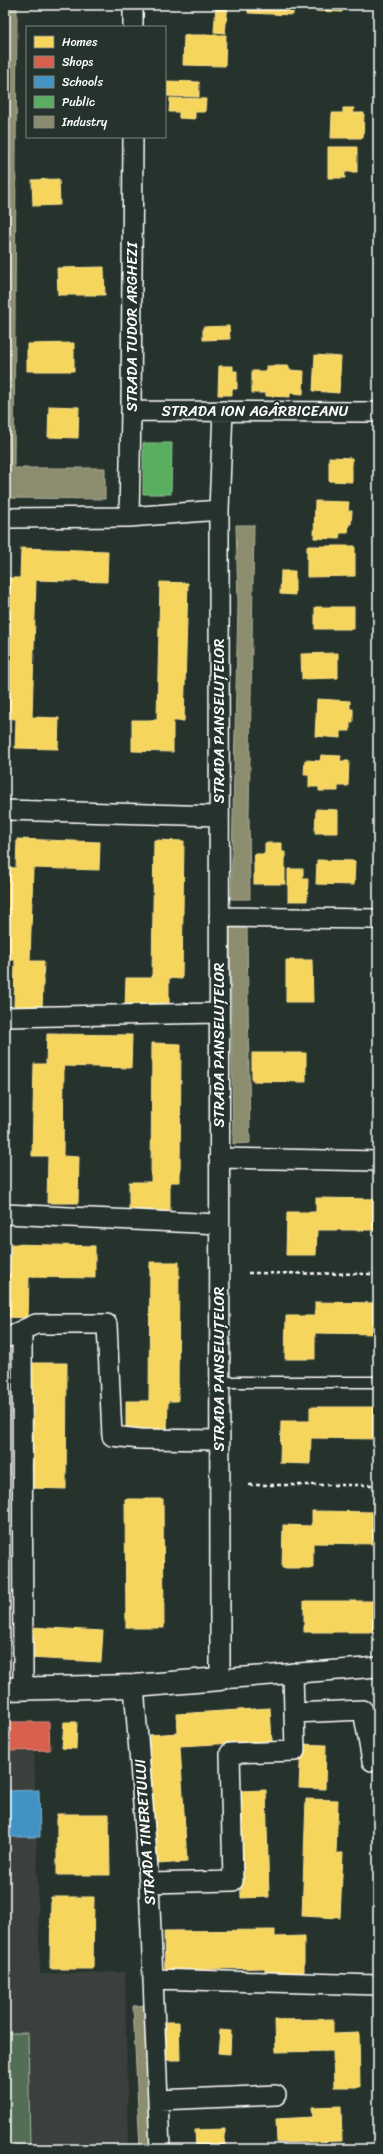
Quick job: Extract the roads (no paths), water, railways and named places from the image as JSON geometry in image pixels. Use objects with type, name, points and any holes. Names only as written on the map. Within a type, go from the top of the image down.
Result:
[{"type":"street","points":[[133,5],[133,26]]},
{"type":"street","name":"STRADA TUDOR ARGHEZI","points":[[129,517],[132,411],[133,138]]},
{"type":"street","name":"STRADA ION AGÂRBICEANU","points":[[132,411],[378,412]]},
{"type":"street","name":"STRADA PANSELUȚELOR","points":[[220,1679],[219,510],[223,411]]},
{"type":"street","points":[[5,518],[129,517],[219,510]]},
{"type":"street","points":[[5,810],[219,816]]},
{"type":"street","points":[[219,918],[378,919]]},
{"type":"street","points":[[5,1017],[219,1013]]},
{"type":"street","points":[[219,1158],[378,1161]]},
{"type":"street","points":[[5,1214],[219,1224]]},
{"type":"street","points":[[220,1440],[140,1439],[112,1436],[107,1324],[36,1324],[13,1334],[14,1689],[134,1686],[378,1667]]},
{"type":"street","points":[[149,1883],[233,1881],[230,1753],[295,1751],[293,1674]]},
{"type":"street","name":"STRADA TINERETULUI","points":[[134,1686],[149,1883],[160,2149]]},
{"type":"street","points":[[294,1713],[363,1710],[372,1761],[378,1761]]},
{"type":"street","points":[[153,1979],[378,1985]]},
{"type":"street","points":[[158,2100],[276,2095]]},
{"type":"lane","points":[[220,1382],[378,1382]]}]
